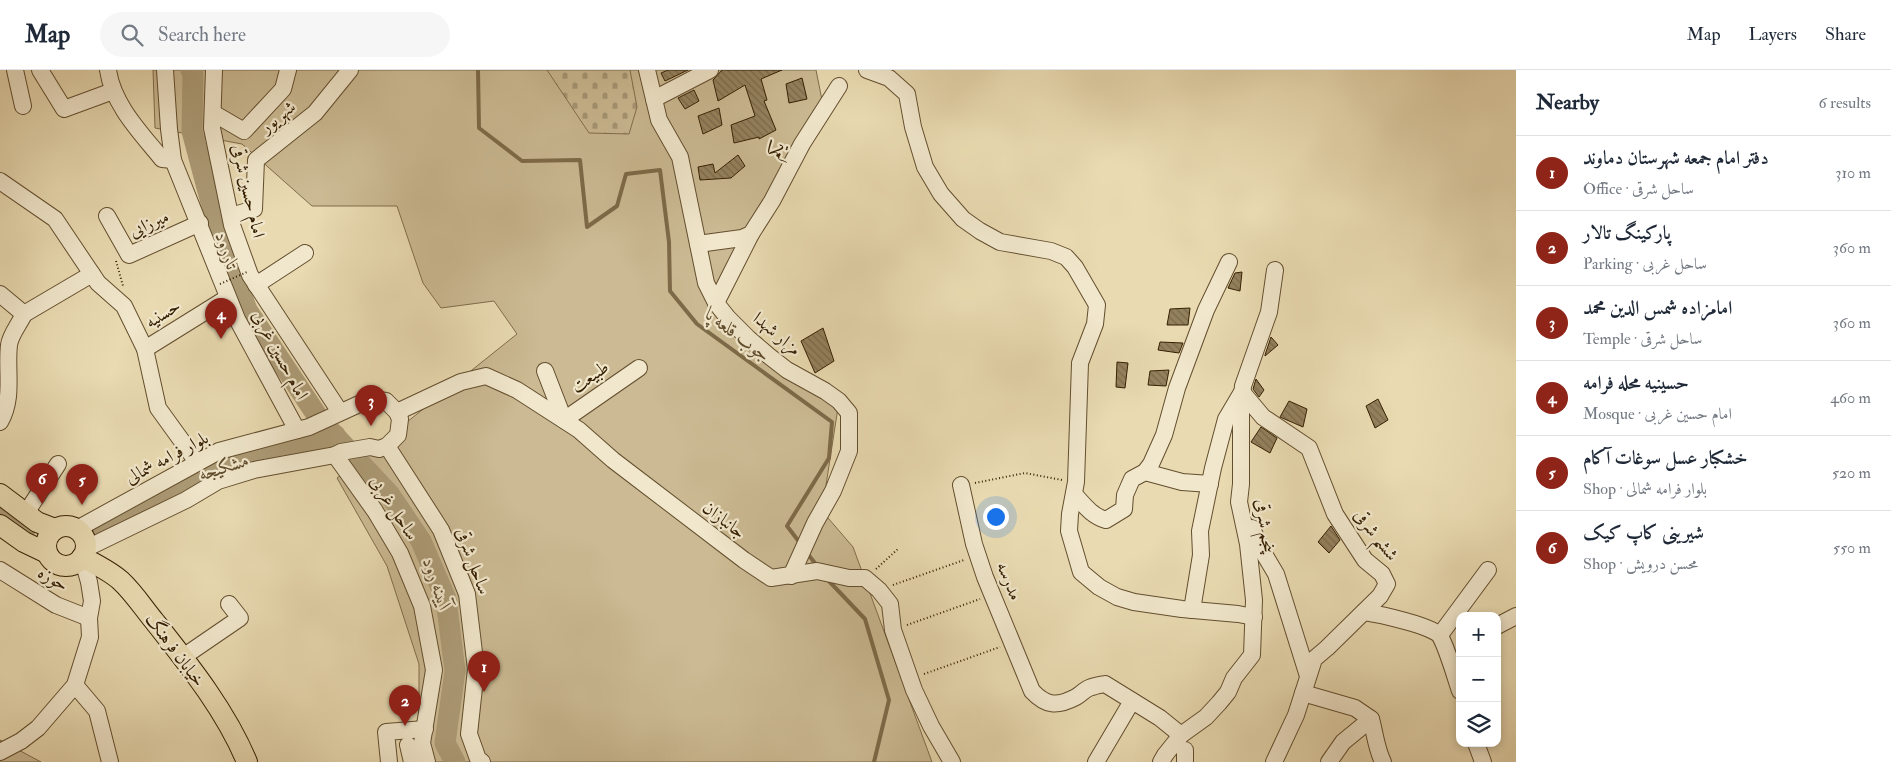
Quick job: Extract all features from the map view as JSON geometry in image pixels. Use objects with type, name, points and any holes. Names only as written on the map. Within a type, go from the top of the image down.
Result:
[{"type":"main road","points":[[0,494],[39,521],[77,529],[84,538],[84,553],[73,564],[61,565],[55,562],[47,553],[24,542],[0,525]]},
{"type":"main road","points":[[39,521],[48,537],[46,542],[47,553]]},
{"type":"main road","points":[[24,542],[39,521]]},
{"type":"main road","name":"خیابان فرهنگ","points":[[84,553],[121,581],[183,657],[227,723],[247,762]]},
{"type":"street","points":[[15,70],[23,106]]},
{"type":"street","points":[[40,70],[64,109],[114,91]]},
{"type":"street","points":[[108,70],[116,98],[143,136],[162,159],[173,160]]},
{"type":"street","name":"امام حسین غربی","points":[[165,70],[173,160],[200,223],[224,291],[237,320],[303,429]]},
{"type":"street","name":"امام حسین شرقی","points":[[214,70],[212,128],[232,225],[251,278],[284,325],[337,413]]},
{"type":"street","points":[[213,114],[244,131],[283,89],[288,70]]},
{"type":"street","name":"شهریور","points":[[231,216],[254,209],[256,160],[315,113],[350,70]]},
{"type":"street","name":"مزار شهدا","points":[[646,70],[659,120],[680,158],[706,282],[716,303],[728,318],[769,356],[787,370],[826,391],[839,401],[849,413],[849,451],[833,491],[803,548],[791,576]]},
{"type":"street","points":[[654,99],[710,70]]},
{"type":"street","points":[[867,70],[889,78],[907,94],[912,127],[925,167],[941,194],[964,219],[1000,242],[1051,251],[1066,257],[1079,272],[1098,304],[1095,324],[1080,363],[1075,488],[1070,514],[1069,531],[1081,572],[1099,587],[1117,597],[1134,602],[1254,617]]},
{"type":"street","name":"یکم","points":[[716,303],[751,234],[765,213],[802,144],[839,86]]},
{"type":"street","points":[[0,181],[55,219],[98,283],[124,306],[145,349],[158,408],[197,462]]},
{"type":"street","name":"میرزایی","points":[[107,216],[129,255],[200,223]]},
{"type":"street","points":[[698,244],[742,238],[751,234]]},
{"type":"street","points":[[251,278],[305,253]]},
{"type":"street","points":[[1075,488],[1094,515],[1106,520],[1124,509],[1125,495],[1132,479],[1146,472],[1164,435],[1177,388],[1206,310],[1229,262]]},
{"type":"street","name":"پنجم شرقی","points":[[1161,762],[1165,755],[1184,749],[1206,717],[1228,692],[1234,678],[1252,655],[1254,617],[1248,544],[1238,502],[1241,484],[1242,392],[1269,312],[1275,270]]},
{"type":"street","points":[[0,422],[4,415],[9,392],[9,343],[24,314],[92,274]]},
{"type":"street","name":"حسنیه","points":[[145,349],[224,291]]},
{"type":"street","points":[[0,294],[24,314]]},
{"type":"street","name":"طبیعت","points":[[564,420],[639,368]]},
{"type":"street","points":[[545,371],[564,420]]},
{"type":"street","name":"جانبازان","points":[[397,412],[461,382],[486,376],[517,390],[579,430],[613,460],[771,578],[822,572],[849,578],[865,578]]},
{"type":"street","points":[[1192,610],[1201,555],[1200,531],[1217,450],[1226,419],[1242,392]]},
{"type":"street","name":"ششم شرقی","points":[[1242,392],[1263,417],[1309,448],[1335,514],[1365,560],[1382,574],[1387,584],[1380,596],[1314,659],[1296,715],[1274,762]]},
{"type":"street","name":"بلوار فرامه شمالی","points":[[77,529],[219,451],[303,429],[362,402],[378,399],[386,401],[397,412]]},
{"type":"street","points":[[0,752],[21,741],[38,728],[75,685],[90,637],[89,618],[92,601],[84,553],[186,500],[218,481],[254,470],[370,447],[379,449],[387,446],[398,435],[400,427],[397,412]]},
{"type":"street","name":"ساحل شرقی","points":[[387,446],[441,530],[467,594],[476,669],[469,734],[478,759],[482,762]]},
{"type":"street","name":"ساحل غربی","points":[[338,454],[400,553],[422,606],[434,670],[422,743],[427,762]]},
{"type":"street","points":[[39,521],[58,464]]},
{"type":"street","points":[[1146,472],[1182,482],[1210,484]]},
{"type":"street","name":"مدرسه","points":[[961,485],[978,555],[1032,692],[1041,700],[1053,704],[1062,703],[1075,698],[1088,689],[1105,684],[1132,701]]},
{"type":"street","points":[[1238,502],[1260,547],[1276,574],[1308,676]]},
{"type":"street","name":"حوزه","points":[[0,570],[56,605],[89,618]]},
{"type":"street","points":[[1440,635],[1488,570]]},
{"type":"street","points":[[865,578],[879,590],[890,604],[893,630],[910,680],[931,726],[952,762]]},
{"type":"street","points":[[183,657],[240,618],[229,604]]},
{"type":"street","points":[[1364,612],[1431,629],[1440,635],[1453,649],[1456,667]]},
{"type":"street","points":[[1501,624],[1516,616]]},
{"type":"street","points":[[75,685],[97,711],[110,762]]},
{"type":"street","points":[[1303,693],[1355,708],[1371,719],[1378,751],[1383,762]]},
{"type":"street","points":[[1096,762],[1132,701],[1172,726],[1184,749]]},
{"type":"street","points":[[1329,762],[1343,742],[1371,719]]},
{"type":"street","points":[[389,762],[386,732],[424,729]]},
{"type":"street","points":[[408,745],[412,762]]},
{"type":"street","points":[[1477,747],[1483,762]]},
{"type":"path","points":[[124,306],[127,301],[116,261],[129,255]]},
{"type":"path","points":[[224,291],[251,278]]},
{"type":"path","points":[[961,485],[1025,473],[1075,488]]},
{"type":"path","points":[[865,578],[899,548]]},
{"type":"path","points":[[879,590],[978,555]]},
{"type":"path","points":[[893,630],[992,594]]},
{"type":"path","points":[[910,680],[1012,643]]},
{"type":"green space","points":[[153,70],[816,70],[824,110],[716,303],[839,401],[822,511],[853,547],[932,762],[419,762],[419,664],[387,566],[337,478],[517,334],[494,301],[441,308],[423,283],[397,206],[312,206],[242,144],[155,128]]},
{"type":"green space","points":[[547,70],[630,70],[637,107],[629,134],[589,133]]},
{"type":"green space","points":[[0,740],[41,762],[0,762]]},
{"type":"building","points":[[668,70],[688,70],[665,81],[661,73]]},
{"type":"building","points":[[722,70],[782,70],[761,79],[767,100],[764,101],[776,130],[759,139],[759,137],[734,143],[731,125],[755,116],[745,85],[718,101],[713,80]]},
{"type":"building","points":[[802,78],[807,99],[789,103],[786,84]]},
{"type":"building","points":[[694,90],[699,101],[685,109],[678,98]]},
{"type":"building","points":[[719,108],[722,125],[703,134],[698,116]]},
{"type":"building","points":[[738,155],[745,166],[731,178],[700,180],[698,167],[713,164],[715,173]]},
{"type":"building","points":[[1242,272],[1240,291],[1228,288],[1235,273]]},
{"type":"building","points":[[1190,308],[1188,325],[1167,325],[1170,309]]},
{"type":"building","points":[[823,328],[834,361],[815,373],[801,341]]},
{"type":"building","points":[[1271,337],[1278,345],[1265,356],[1265,355]]},
{"type":"building","points":[[1160,342],[1183,343],[1179,353],[1158,350]]},
{"type":"building","points":[[1117,362],[1128,363],[1125,388],[1116,387]]},
{"type":"building","points":[[1169,370],[1166,386],[1148,385],[1150,371]]},
{"type":"building","points":[[1256,379],[1264,390],[1259,397],[1253,389]]},
{"type":"building","points":[[1378,399],[1388,420],[1375,428],[1366,406]]},
{"type":"building","points":[[1289,401],[1307,409],[1303,427],[1280,417]]},
{"type":"building","points":[[1261,427],[1277,438],[1270,453],[1251,442]]},
{"type":"building","points":[[1331,526],[1340,540],[1329,553],[1318,542]]},
{"type":"waterway","name":"تاررود","points":[[191,70],[193,74],[192,131],[218,229],[247,310],[320,420],[390,495],[421,541],[446,599],[455,671],[445,743],[455,762]]},
{"type":"waterway","name":"جوب قلعه پا","points":[[478,70],[479,128],[522,161],[580,160],[587,227],[617,206],[626,174],[660,170],[669,242],[670,291],[697,324],[832,422],[829,458],[787,526],[800,543]]},
{"type":"waterway","name":"مشکیجه","points":[[94,532],[175,488],[203,470],[225,462],[335,435]]},
{"type":"waterway","name":"مشکیجه","points":[[0,509],[26,528]]},
{"type":"waterway","name":"جوب قلعه پا","points":[[807,553],[818,567]]},
{"type":"waterway","name":"جوب قلعه پا","points":[[827,579],[865,619],[889,700],[874,762]]},
{"type":"place","name":"حسینیه محله فرامه","points":[[221,339]]},
{"type":"place","name":"امامزاده شمس الدین محمد","points":[[371,426]]},
{"type":"place","name":"شیرینی کاپ کیک","points":[[42,504]]},
{"type":"place","name":"خشکبار عسل سوغات آکام","points":[[82,505]]},
{"type":"place","name":"دفتر امام جمعه شهرستان دماوند","points":[[484,692]]},
{"type":"place","name":"پارکینگ تالار","points":[[405,726]]},
{"type":"water label","name":"آیینه رود","points":[[437,584]]}]
